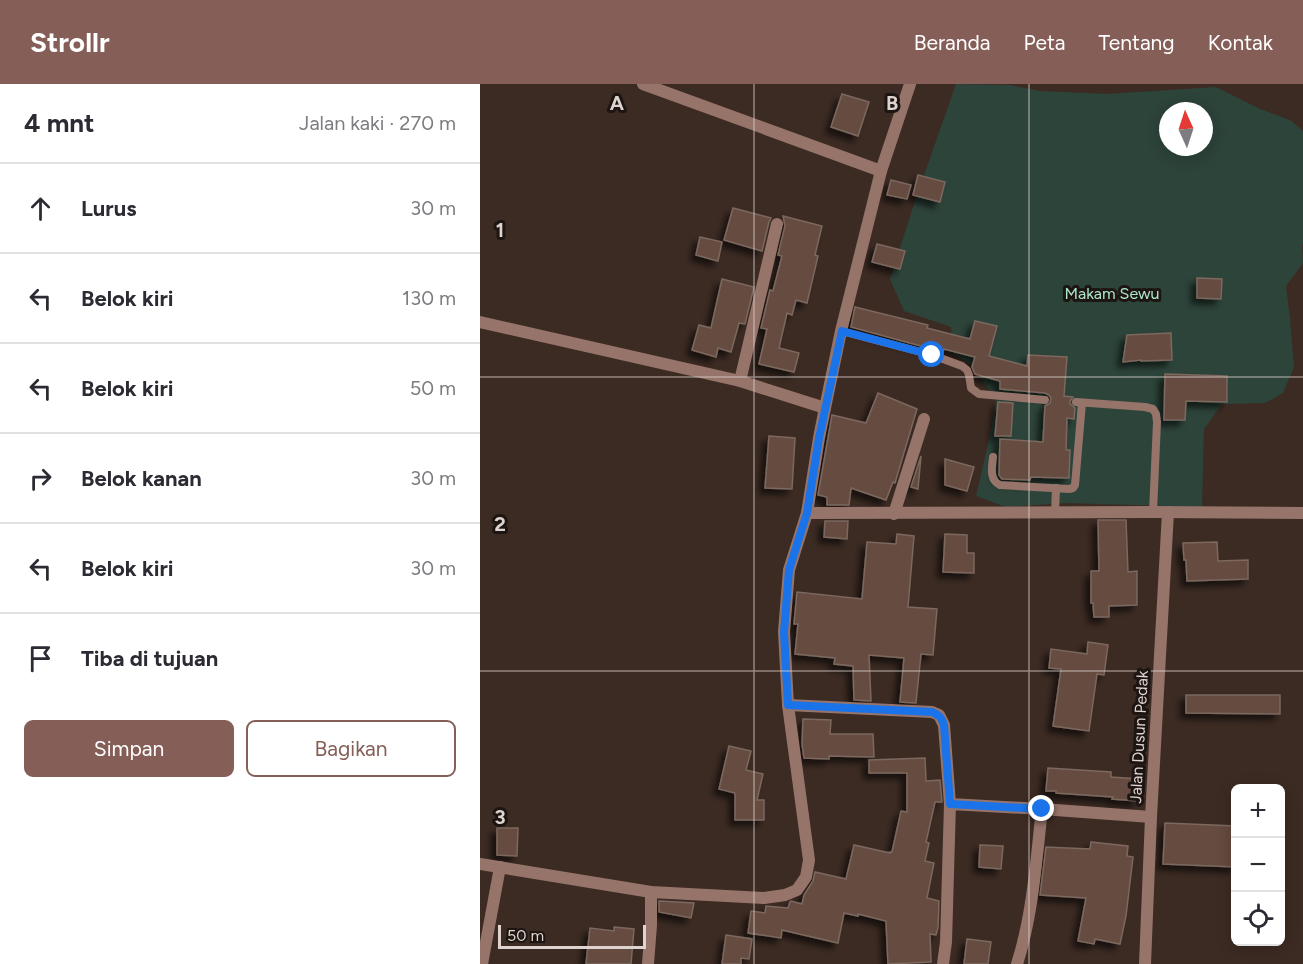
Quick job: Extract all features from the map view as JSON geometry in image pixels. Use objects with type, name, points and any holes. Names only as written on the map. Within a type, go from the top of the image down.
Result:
[{"type":"street","points":[[643,84],[881,171]]},
{"type":"street","points":[[480,864],[651,892],[764,898],[785,895],[797,890],[806,878],[809,860],[788,705],[784,632],[789,570],[807,513],[825,408],[881,171],[910,84]]},
{"type":"street","points":[[740,381],[777,224]]},
{"type":"street","points":[[480,322],[740,381],[825,408]]},
{"type":"street","points":[[894,514],[924,419]]},
{"type":"street","name":"Jalan Dusun Pedak","points":[[1145,964],[1168,512]]},
{"type":"street","points":[[807,513],[1303,513]]},
{"type":"street","points":[[788,705],[932,712],[943,720],[950,804],[946,942],[943,964]]},
{"type":"street","points":[[950,804],[1151,817]]},
{"type":"street","points":[[1017,964],[1029,917],[1042,809]]},
{"type":"street","points":[[482,964],[500,867]]},
{"type":"street","points":[[648,964],[651,892]]},
{"type":"lane","points":[[842,331],[932,355],[962,366],[967,370],[971,388],[979,394],[1045,400]]},
{"type":"lane","points":[[993,457],[994,482],[1000,485],[1073,488],[1079,403],[1153,409],[1157,422],[1153,512]]},
{"type":"lane","points":[[1055,513],[1056,488]]},
{"type":"green space","name":"Makam Sewu","points":[[956,84],[1009,85],[1040,91],[1107,94],[1216,87],[1260,109],[1290,120],[1303,131],[1303,263],[1286,286],[1294,367],[1283,393],[1265,403],[1222,404],[1204,429],[1202,507],[1067,503],[1006,507],[976,496],[996,399],[970,364],[953,354],[951,327],[904,311],[890,279]]},
{"type":"building","points":[[842,94],[869,102],[858,136],[831,127]]},
{"type":"building","points":[[918,175],[945,182],[940,202],[913,195]]},
{"type":"building","points":[[891,180],[911,185],[907,199],[887,195]]},
{"type":"building","points":[[733,208],[771,218],[762,251],[724,240]]},
{"type":"building","points":[[783,216],[822,226],[815,255],[818,256],[807,303],[796,300],[792,315],[787,313],[779,348],[799,353],[794,372],[759,364],[767,329],[761,328],[770,290],[773,291],[782,256],[778,255],[785,226]]},
{"type":"building","points":[[700,237],[722,242],[718,261],[696,255]]},
{"type":"building","points":[[877,244],[905,251],[900,269],[872,262]]},
{"type":"building","points":[[1197,278],[1222,279],[1221,299],[1197,298]]},
{"type":"building","points":[[722,279],[754,287],[745,324],[739,323],[731,352],[718,348],[716,357],[692,350],[699,325],[711,328]]},
{"type":"building","points":[[855,307],[928,325],[927,328],[970,339],[975,321],[997,326],[989,356],[1027,366],[1028,355],[1067,357],[1064,396],[1073,397],[1070,404],[1075,408],[1074,419],[1067,418],[1066,450],[1070,450],[1069,478],[1002,479],[999,475],[1000,439],[1043,442],[1045,406],[1050,403],[1049,395],[1000,389],[1000,381],[975,374],[972,367],[975,357],[944,349],[943,352],[851,327]]},
{"type":"building","points":[[1171,333],[1172,360],[1123,362],[1127,335]]},
{"type":"building","points":[[1165,374],[1227,376],[1227,402],[1186,401],[1185,420],[1164,420]]},
{"type":"building","points":[[878,393],[917,409],[895,483],[893,482],[886,500],[851,488],[849,505],[827,505],[827,497],[818,495],[832,415],[866,423]]},
{"type":"building","points":[[998,402],[1013,403],[1011,436],[995,436]]},
{"type":"building","points":[[769,436],[795,438],[792,489],[765,488]]},
{"type":"building","points":[[921,456],[918,489],[911,487]]},
{"type":"building","points":[[945,459],[974,467],[967,491],[945,485]]},
{"type":"building","points":[[1098,520],[1126,520],[1128,572],[1137,571],[1137,605],[1109,606],[1109,617],[1094,617],[1093,603],[1091,603],[1091,571],[1099,571]]},
{"type":"building","points":[[825,521],[848,521],[847,539],[824,537]]},
{"type":"building","points":[[897,534],[914,536],[908,607],[937,609],[933,655],[921,654],[916,703],[900,702],[904,658],[869,655],[871,701],[854,700],[853,666],[834,664],[835,658],[795,654],[798,624],[794,624],[797,592],[862,599],[867,542],[896,544]]},
{"type":"building","points":[[945,534],[967,535],[967,553],[974,553],[974,573],[943,572]]},
{"type":"building","points":[[1217,542],[1218,561],[1248,560],[1248,579],[1187,581],[1183,543]]},
{"type":"building","points":[[1088,642],[1108,645],[1104,675],[1097,674],[1089,731],[1053,726],[1061,669],[1049,668],[1051,649],[1087,654]]},
{"type":"building","points":[[1186,695],[1280,695],[1280,714],[1186,713]]},
{"type":"building","points":[[803,719],[831,720],[830,734],[873,734],[874,757],[804,758]]},
{"type":"building","points":[[729,746],[751,751],[746,770],[763,774],[757,800],[764,800],[764,820],[735,820],[735,793],[719,789]]},
{"type":"building","points":[[925,758],[926,781],[940,780],[942,802],[935,802],[926,842],[929,843],[925,861],[934,863],[927,898],[939,901],[938,928],[936,935],[930,934],[931,962],[888,964],[886,921],[858,914],[858,916],[844,913],[838,943],[782,930],[781,938],[748,933],[751,911],[765,913],[766,906],[788,908],[791,901],[802,904],[815,872],[846,879],[854,845],[892,852],[901,811],[907,812],[907,773],[869,773],[869,760]]},
{"type":"building","points":[[1048,768],[1111,772],[1111,777],[1140,779],[1138,801],[1046,791]]},
{"type":"building","points":[[1165,823],[1231,826],[1231,867],[1163,864]]},
{"type":"building","points":[[497,828],[518,828],[517,856],[497,855]]},
{"type":"building","points":[[1091,842],[1128,846],[1127,856],[1133,857],[1120,944],[1095,939],[1094,944],[1078,941],[1086,898],[1040,895],[1046,847],[1090,849]]},
{"type":"building","points":[[980,845],[1003,846],[1001,869],[979,867]]},
{"type":"building","points":[[659,901],[694,903],[691,918],[659,912]]},
{"type":"building","points":[[614,927],[634,929],[631,964],[586,964],[590,928],[614,931]]},
{"type":"building","points":[[726,935],[752,939],[749,959],[741,958],[741,964],[722,964]]},
{"type":"building","points":[[967,939],[991,942],[988,964],[964,964]]},
{"type":"route","points":[[932,355],[842,331],[819,438],[807,513],[789,570],[784,632],[788,705],[932,712],[939,715],[944,725],[950,804],[1042,809]]}]
